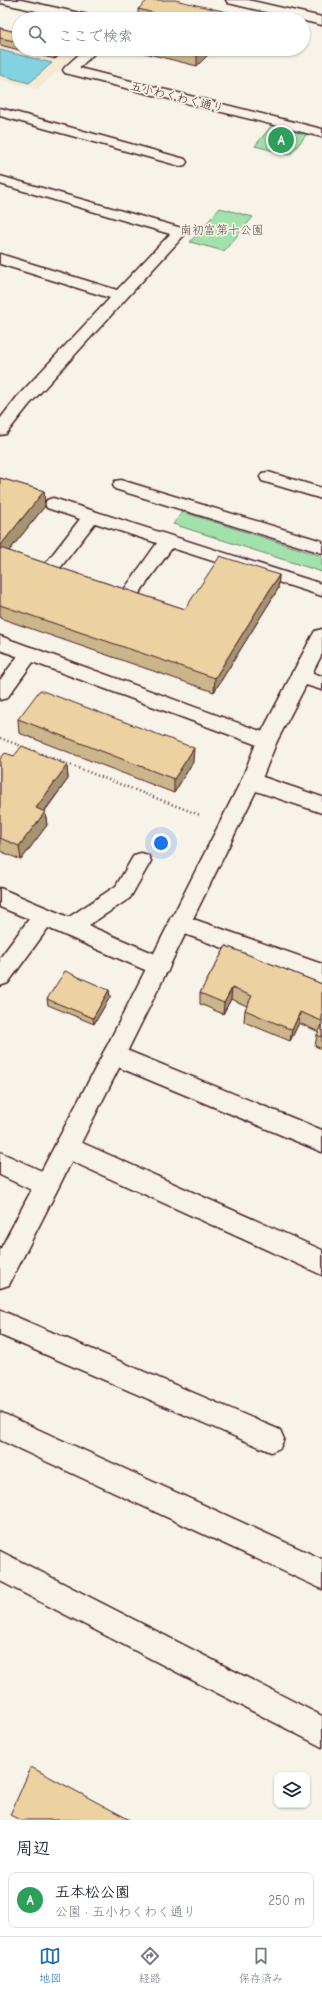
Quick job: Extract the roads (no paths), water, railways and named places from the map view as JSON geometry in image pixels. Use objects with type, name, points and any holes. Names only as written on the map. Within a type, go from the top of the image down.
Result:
[{"type":"street","points":[[5,0],[58,12]]},
{"type":"street","points":[[232,0],[283,12]]},
{"type":"street","points":[[310,18],[322,21]]},
{"type":"street","name":"五小わくわく通り","points":[[82,56],[70,70],[322,133]]},
{"type":"street","points":[[0,112],[180,162]]},
{"type":"street","points":[[0,180],[180,232],[23,401],[0,430]]},
{"type":"street","points":[[0,259],[120,296]]},
{"type":"street","points":[[0,1276],[159,966],[179,923],[251,782],[267,741],[322,636]]},
{"type":"street","points":[[0,643],[267,741]]},
{"type":"street","points":[[300,676],[322,683]]},
{"type":"street","points":[[251,782],[322,805]]},
{"type":"street","points":[[0,897],[159,966]]},
{"type":"street","points":[[0,976],[44,916]]},
{"type":"street","points":[[179,923],[322,974]]},
{"type":"street","points":[[114,1055],[322,1140]]},
{"type":"street","points":[[67,1147],[322,1263]]},
{"type":"street","points":[[0,1163],[46,1185]]},
{"type":"street","points":[[0,1426],[322,1574]]},
{"type":"street","points":[[0,1565],[322,1732]]},
{"type":"lane","points":[[268,478],[322,494]]},
{"type":"lane","points":[[121,485],[322,547]]},
{"type":"lane","points":[[54,504],[322,590]]},
{"type":"lane","points":[[51,568],[91,516]]},
{"type":"lane","points":[[129,595],[168,540]]},
{"type":"lane","points":[[0,693],[30,654]]},
{"type":"lane","points":[[70,927],[123,892],[141,861]]},
{"type":"lane","points":[[0,1322],[271,1439]]},
{"type":"water","points":[[0,50],[12,53],[12,56],[24,56],[52,63],[29,83],[0,75]]},
{"type":"place","name":"五本松公園","points":[[281,140]]},
{"type":"park label","name":"南初富第十公園","points":[[222,230]]}]
